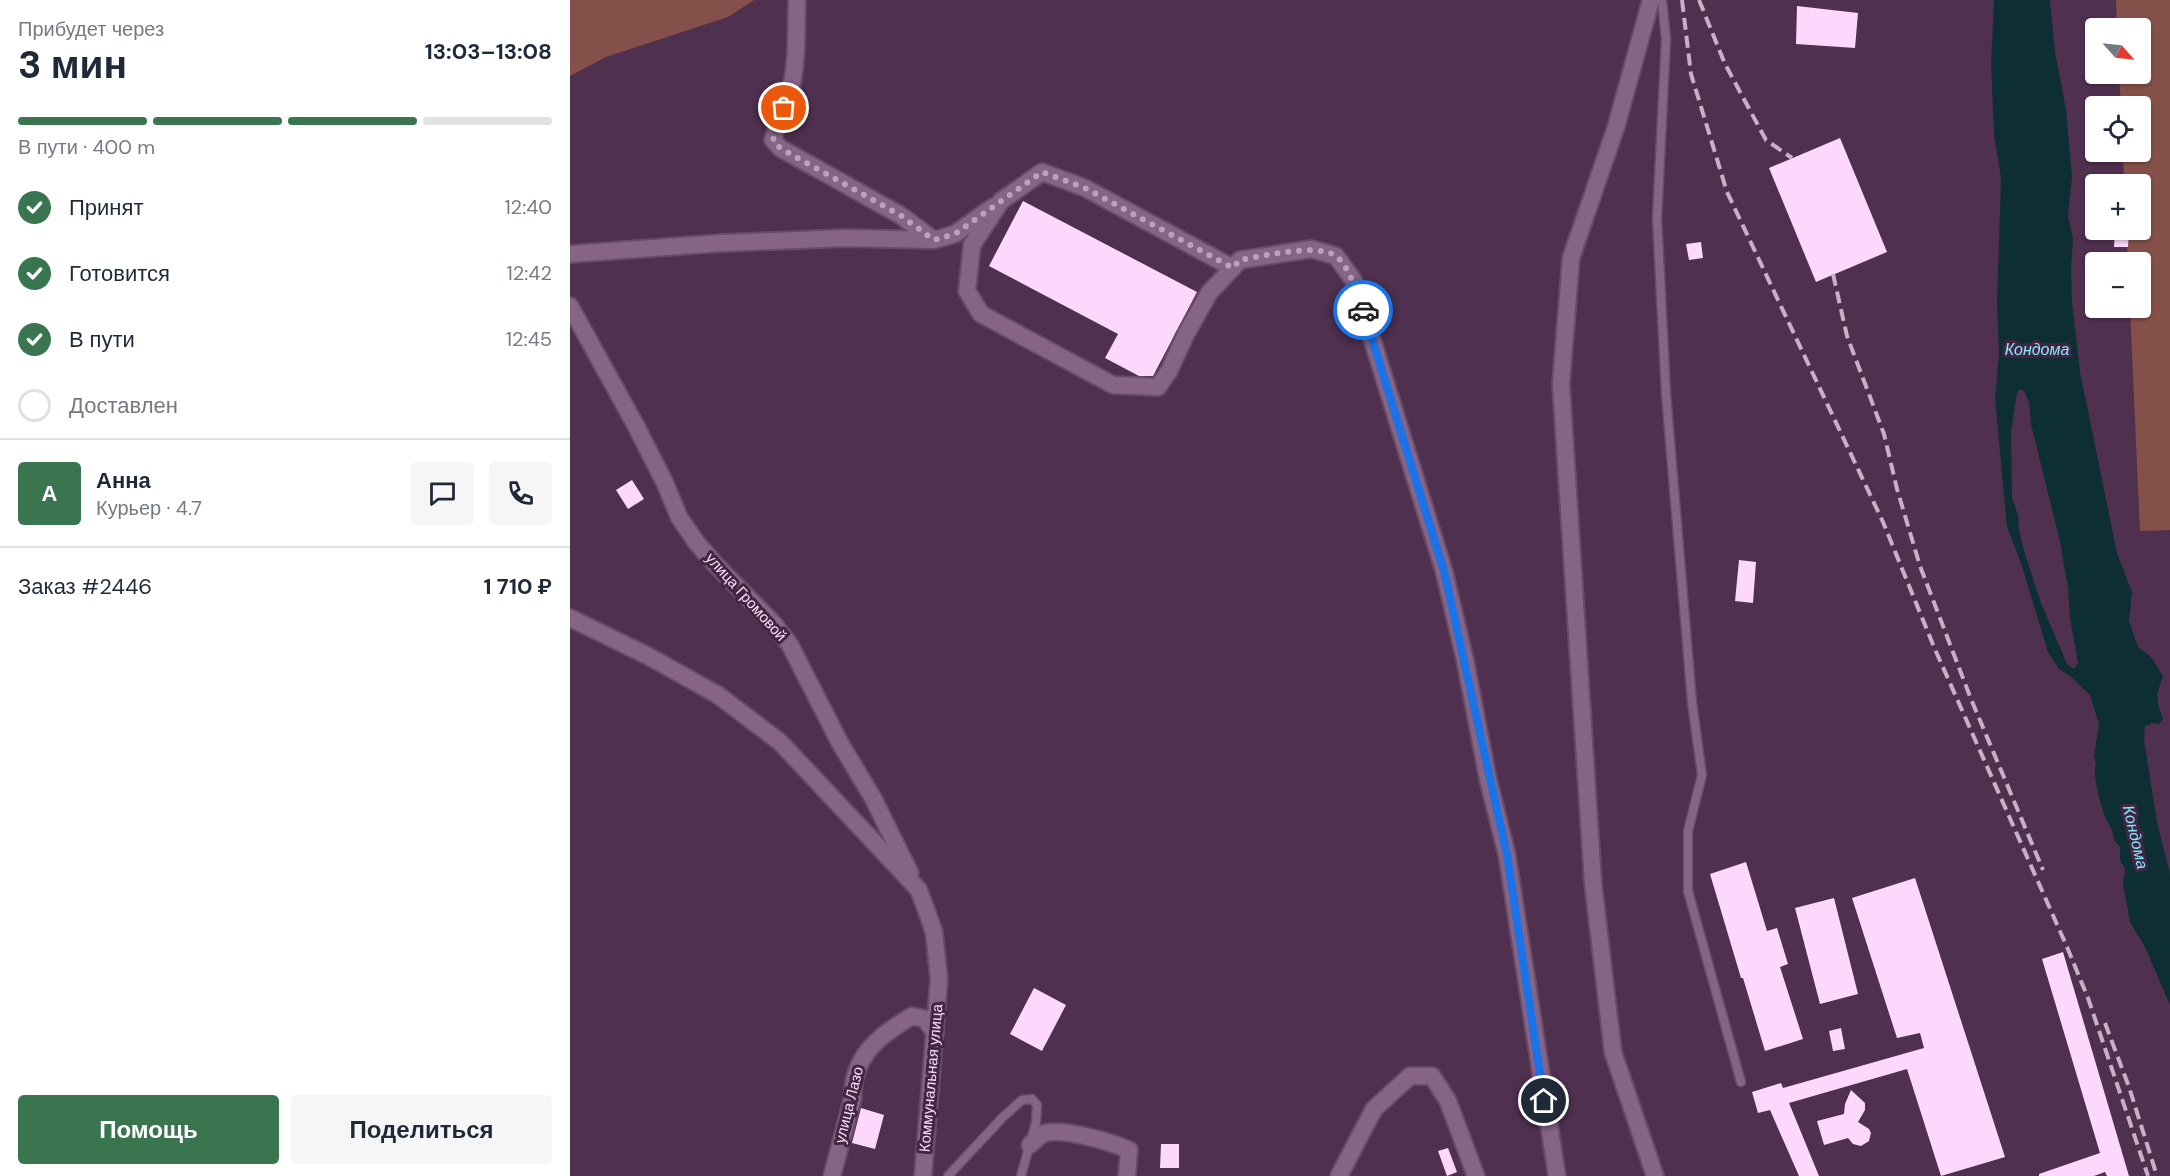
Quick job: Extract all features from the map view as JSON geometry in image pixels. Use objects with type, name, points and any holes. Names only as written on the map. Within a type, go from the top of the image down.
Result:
[{"type":"street","points":[[797,0],[796,48],[789,95],[778,120],[773,140],[796,159],[900,215],[934,240]]},
{"type":"street","points":[[1651,0],[1616,127],[1571,258],[1561,384],[1593,883],[1613,1052],[1655,1176]]},
{"type":"street","points":[[570,254],[722,243],[846,238],[934,240],[955,234],[1042,172],[1085,188],[1233,268]]},
{"type":"street","points":[[1001,201],[972,245],[967,291],[981,314],[1113,385],[1158,387],[1169,371],[1209,293],[1240,260],[1311,249],[1336,256],[1354,281],[1444,571],[1465,660],[1488,779],[1507,855],[1557,1176]]},
{"type":"street","name":"улица Громовой","points":[[570,306],[641,435],[679,517],[696,542],[774,624],[790,645],[840,743],[873,798],[919,890],[934,932],[939,979]]},
{"type":"street","points":[[570,618],[648,656],[718,695],[780,742],[919,890]]},
{"type":"street","name":"Коммунальная улица","points":[[923,1176],[939,979]]},
{"type":"street","name":"улица Лазо","points":[[832,1176],[853,1097],[853,1083],[862,1057],[872,1045],[912,1016],[925,1019],[935,1033]]},
{"type":"street","points":[[1339,1176],[1374,1109],[1410,1076],[1432,1076],[1448,1101],[1476,1176]]},
{"type":"street","points":[[1030,1145],[1044,1133],[1071,1133],[1113,1143],[1129,1150],[1127,1176]]},
{"type":"lane","points":[[1662,0],[1666,39],[1657,218],[1666,394],[1692,702],[1702,775],[1688,831],[1688,891],[1741,1082]]},
{"type":"lane","points":[[948,1176],[1003,1117],[1022,1100],[1032,1099],[1037,1104],[1036,1122],[1021,1176]]},
{"type":"shaded area","points":[[570,0],[754,0],[728,17],[606,57],[570,76]]},
{"type":"shaded area","points":[[2116,0],[2170,0],[2170,530],[2140,531],[2130,318],[2151,318],[2151,252],[2127,252],[2127,240],[2151,240],[2151,174],[2124,174],[2123,162],[2151,162],[2151,96],[2120,96],[2120,84],[2151,84],[2151,18],[2117,18]]},
{"type":"water","name":"Кондома","points":[[1994,0],[2050,0],[2055,52],[2066,110],[2072,177],[2068,215],[2073,240],[2072,303],[2080,372],[2117,553],[2132,592],[2129,621],[2138,647],[2151,657],[2163,676],[2157,694],[2163,719],[2159,724],[2152,723],[2145,726],[2144,740],[2157,822],[2170,874],[2170,1005],[2145,947],[2130,922],[2123,883],[2125,869],[2120,860],[2120,847],[2114,840],[2097,788],[2094,756],[2099,724],[2090,695],[2059,669],[2048,652],[2021,563],[2007,527],[1995,399],[1999,354],[1997,303],[2001,178],[1994,134],[1991,64]],"holes":[[[2020,389],[2024,391],[2029,402],[2031,424],[2060,542],[2078,663],[2075,668],[2067,664],[2041,603],[2025,554],[2019,531],[2018,515],[2012,498],[2011,432],[2017,393]]]},
{"type":"building","points":[[1797,6],[1858,13],[1855,48],[1796,44]]},
{"type":"building","points":[[1840,138],[1887,252],[1816,282],[1769,168]]},
{"type":"building","points":[[1023,201],[1197,292],[1153,376],[1139,376],[1105,358],[1118,334],[989,266]]},
{"type":"building","points":[[2114,240],[2128,240],[2128,247],[2114,247]]},
{"type":"building","points":[[1701,242],[1703,258],[1689,260],[1686,244]]},
{"type":"building","points":[[632,480],[644,499],[628,509],[616,490]]},
{"type":"building","points":[[1739,560],[1756,562],[1753,603],[1735,601]]},
{"type":"building","points":[[1746,862],[1767,931],[1777,928],[1788,964],[1780,967],[1803,1039],[1765,1051],[1710,874]]},
{"type":"building","points":[[1915,878],[2005,1157],[1941,1176],[1907,1069],[1789,1103],[1819,1176],[1799,1176],[1770,1110],[1758,1113],[1752,1092],[1781,1083],[1783,1088],[1924,1048],[1920,1033],[1897,1038],[1852,898]]},
{"type":"building","points":[[1834,898],[1858,994],[1820,1004],[1795,908]]},
{"type":"building","points":[[2063,952],[2129,1176],[2107,1176],[2105,1172],[2094,1176],[2039,1176],[2039,1174],[2100,1153],[2042,959]]},
{"type":"building","points":[[1034,988],[1066,1005],[1042,1051],[1010,1034]]},
{"type":"building","points":[[1841,1028],[1845,1049],[1833,1051],[1829,1031]]},
{"type":"building","points":[[1851,1090],[1865,1103],[1865,1110],[1858,1122],[1869,1129],[1871,1133],[1869,1141],[1861,1146],[1853,1144],[1848,1138],[1824,1145],[1817,1121],[1844,1114],[1845,1104]]},
{"type":"building","points":[[861,1108],[884,1115],[875,1149],[852,1143]]},
{"type":"building","points":[[1161,1144],[1179,1144],[1179,1168],[1160,1168]]},
{"type":"building","points":[[1448,1148],[1457,1172],[1447,1176],[1438,1151]]},
{"type":"railway","points":[[1682,0],[1691,74],[1727,192],[1883,522],[1934,647],[2067,947],[2088,998],[2148,1176]]},
{"type":"railway","points":[[1699,0],[1725,64],[1766,140],[1792,158]]},
{"type":"railway","points":[[1833,274],[1847,336],[1884,434],[1897,489],[1920,566],[1971,699],[2043,870]]},
{"type":"railway","points":[[2105,1023],[2129,1087],[2157,1176]]},
{"type":"way so far","points":[[784,108],[773,140],[780,148],[796,159],[900,215],[934,240],[955,234],[1042,172],[1085,188],[1233,268],[1240,260],[1311,249],[1336,256],[1354,281],[1363,310]]},
{"type":"route","points":[[1363,310],[1444,571],[1465,660],[1488,779],[1507,855],[1544,1101]]}]
